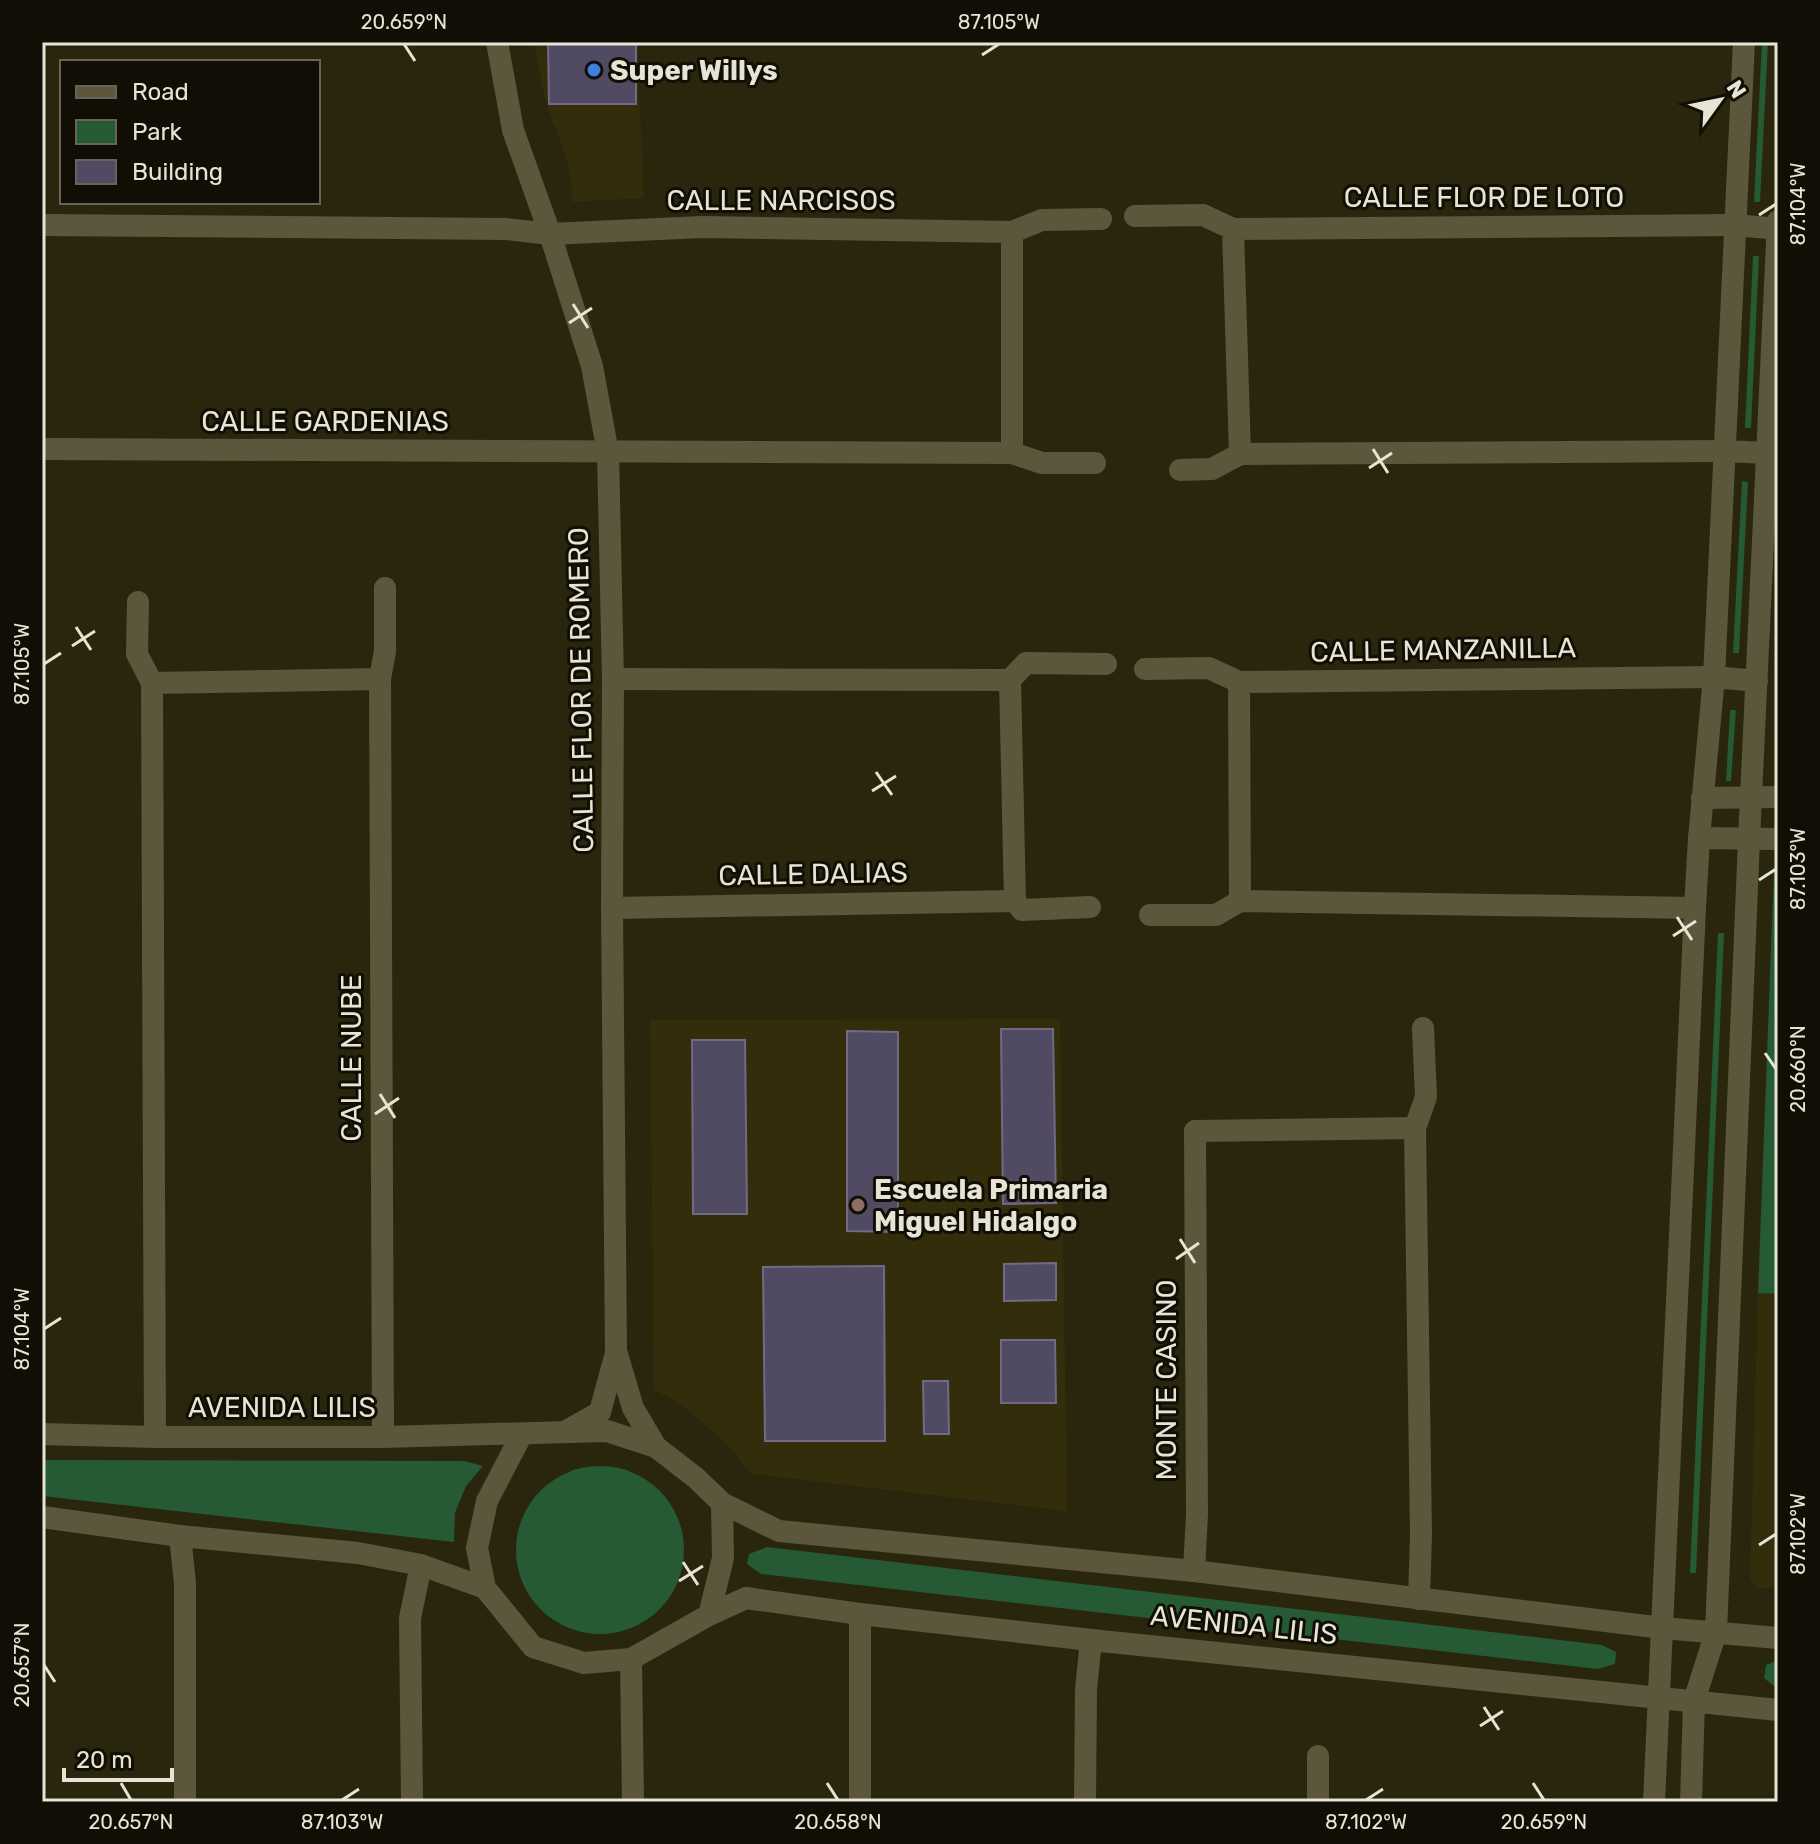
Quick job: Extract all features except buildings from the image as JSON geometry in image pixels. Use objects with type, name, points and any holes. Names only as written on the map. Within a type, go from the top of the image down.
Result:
[{"type":"street","name":"CALLE FLOR DE ROMERO","points":[[497,42],[513,130],[592,366],[608,453],[613,679],[616,1353],[600,1412],[566,1431]]},
{"type":"street","points":[[1654,1802],[1695,908],[1714,677],[1744,42]]},
{"type":"street","name":"CALLE FLOR DE LOTO","points":[[1135,216],[1203,215],[1233,229],[1736,225],[1778,229]]},
{"type":"street","name":"CALLE NARCISOS","points":[[550,234],[702,227],[1012,232],[1042,220],[1101,219]]},
{"type":"street","points":[[1691,1802],[1694,1701],[1716,1632],[1778,221]]},
{"type":"street","points":[[42,225],[506,229],[550,234]]},
{"type":"street","points":[[1233,229],[1240,454]]},
{"type":"street","points":[[1012,232],[1012,453]]},
{"type":"street","name":"CALLE GARDENIAS","points":[[42,449],[608,453]]},
{"type":"street","points":[[608,453],[1012,453],[1042,463],[1095,463]]},
{"type":"street","points":[[1180,470],[1212,469],[1240,454],[1767,453]]},
{"type":"street","name":"CALLE NUBE","points":[[383,1437],[380,679],[385,651],[385,588]]},
{"type":"street","points":[[138,602],[137,654],[152,683],[155,1437]]},
{"type":"street","points":[[1015,901],[1010,680],[1026,663],[1106,664]]},
{"type":"street","name":"CALLE MANZANILLA","points":[[1145,669],[1209,668],[1239,682],[1714,677],[1757,681]]},
{"type":"street","points":[[152,683],[380,679]]},
{"type":"street","points":[[613,679],[1010,680]]},
{"type":"street","points":[[1239,682],[1240,901]]},
{"type":"street","points":[[1702,798],[1778,797]]},
{"type":"street","points":[[1699,838],[1778,839]]},
{"type":"street","name":"CALLE DALIAS","points":[[612,908],[1015,901],[1022,910],[1090,907]]},
{"type":"street","points":[[1150,915],[1216,915],[1240,901],[1695,908]]},
{"type":"street","points":[[1419,1599],[1421,1535],[1415,1128],[1426,1097],[1423,1028]]},
{"type":"street","name":"MONTE CASINO","points":[[1194,1571],[1197,1514],[1195,1131],[1415,1128]]},
{"type":"street","name":"CALLE FLOR DE ROMERO","points":[[616,1353],[633,1408],[656,1447]]},
{"type":"street","points":[[566,1431],[607,1431],[656,1447],[722,1503],[723,1558],[709,1615],[631,1659],[584,1663],[533,1647],[485,1588],[477,1548],[487,1501],[522,1434],[566,1431]]},
{"type":"street","name":"AVENIDA LILIS","points":[[42,1434],[383,1437],[522,1434]]},
{"type":"street","name":"AVENIDA LILIS","points":[[722,1503],[779,1531],[1194,1571],[1663,1628],[1778,1638]]},
{"type":"street","points":[[42,1517],[180,1536],[358,1553],[421,1565],[485,1588]]},
{"type":"street","points":[[180,1536],[185,1583],[185,1802]]},
{"type":"street","points":[[412,1802],[410,1618],[421,1565]]},
{"type":"street","name":"AVENIDA LILIS","points":[[709,1615],[746,1598],[1091,1640],[1778,1710]]},
{"type":"street","points":[[860,1614],[860,1802]]},
{"type":"street","points":[[1085,1802],[1086,1690],[1091,1640]]},
{"type":"street","points":[[631,1659],[633,1802]]},
{"type":"street","points":[[1318,1756],[1318,1802]]},
{"type":"shaded area","points":[[534,42],[637,42],[644,198],[573,202],[569,166],[545,100]]},
{"type":"shaded area","name":"Escuela Primaria Miguel Hidalgo","points":[[1060,1019],[1067,1511],[753,1474],[700,1420],[676,1401],[654,1390],[650,1020]]},
{"type":"shaded area","points":[[1758,1293],[1778,1294],[1778,1589],[1756,1587],[1750,1579]]},
{"type":"green space","points":[[1762,42],[1768,42],[1760,202],[1754,202]]},
{"type":"green space","points":[[1753,256],[1759,256],[1751,428],[1745,428]]},
{"type":"green space","points":[[1742,481],[1748,482],[1739,653],[1733,653]]},
{"type":"green space","points":[[1730,710],[1736,710],[1731,781],[1726,781]]},
{"type":"green space","points":[[1774,869],[1778,869],[1778,1294],[1758,1293]]},
{"type":"green space","points":[[1718,933],[1724,933],[1696,1573],[1690,1573]]},
{"type":"green space","points":[[42,1460],[464,1461],[483,1466],[466,1486],[455,1513],[454,1542],[42,1496]]},
{"type":"green space","points":[[600,1466],[632,1473],[659,1491],[677,1518],[684,1550],[677,1582],[659,1609],[632,1627],[600,1634],[568,1627],[541,1609],[523,1582],[516,1550],[523,1518],[541,1491],[568,1473]]},
{"type":"green space","points":[[767,1547],[1602,1645],[1616,1652],[1615,1664],[1598,1669],[761,1574],[747,1564],[749,1554]]},
{"type":"green space","points":[[1778,1660],[1778,1686],[1774,1686],[1764,1678],[1766,1665]]},
{"type":"place","name":"Super Willys","points":[[594,70]]},
{"type":"place","name":"Escuela Primaria Miguel Hidalgo","points":[[858,1205]]}]
